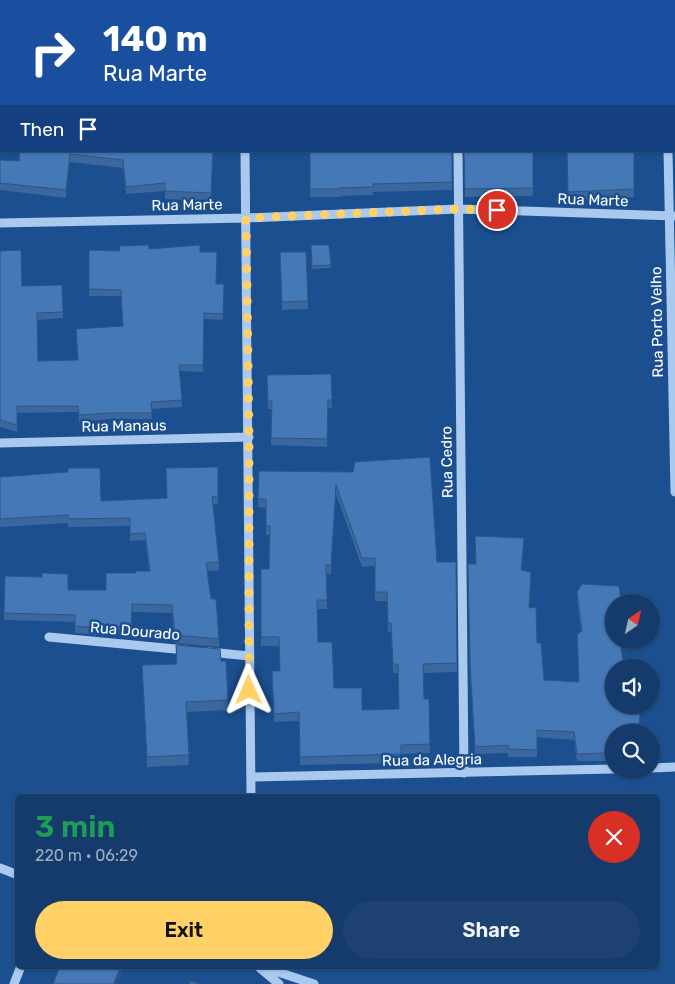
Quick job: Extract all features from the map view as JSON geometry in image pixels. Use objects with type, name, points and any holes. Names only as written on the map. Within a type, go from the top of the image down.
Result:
[{"type":"street","points":[[245,152],[249,437],[248,656],[251,794]]},
{"type":"street","name":"Rua Cedro","points":[[458,152],[464,773]]},
{"type":"street","name":"Rua Porto Velho","points":[[668,152],[672,216],[675,492]]},
{"type":"street","name":"Rua Marte","points":[[0,223],[246,218],[458,209],[672,216]]},
{"type":"street","name":"Rua Manaus","points":[[0,443],[249,437]]},
{"type":"street","name":"Rua Dourado","points":[[48,637],[248,656]]},
{"type":"street","points":[[660,768],[675,767]]},
{"type":"street","name":"Rua da Alegria","points":[[251,777],[605,769]]},
{"type":"street","points":[[0,868],[15,874]]},
{"type":"street","points":[[14,984],[20,969]]},
{"type":"street","points":[[262,969],[279,984]]},
{"type":"street","points":[[268,969],[314,984]]},
{"type":"building","points":[[20,152],[213,152],[211,193],[165,191],[165,183],[126,187],[123,160],[70,154],[66,190],[0,183],[0,160],[19,161]]},
{"type":"building","points":[[310,152],[452,152],[452,182],[373,184],[373,187],[310,189]]},
{"type":"building","points":[[464,152],[533,152],[533,188],[465,189]]},
{"type":"building","points":[[567,152],[634,152],[634,189],[568,192]]},
{"type":"building","points":[[149,245],[149,249],[200,245],[200,252],[217,252],[216,284],[224,284],[223,314],[204,313],[203,365],[179,365],[182,400],[151,402],[152,413],[79,415],[78,406],[17,406],[17,425],[0,420],[0,251],[21,250],[22,286],[62,285],[63,312],[37,313],[38,361],[78,360],[76,329],[123,326],[121,290],[89,289],[89,250],[120,251],[119,246]]},
{"type":"building","points":[[311,245],[329,245],[331,265],[312,266]]},
{"type":"building","points":[[280,252],[306,252],[308,301],[282,302]]},
{"type":"building","points":[[331,374],[332,400],[328,400],[327,439],[271,438],[272,401],[268,401],[267,375]]},
{"type":"building","points":[[430,457],[437,562],[456,562],[457,663],[423,664],[424,699],[429,699],[430,744],[401,745],[401,754],[300,757],[299,712],[274,714],[272,671],[280,671],[279,637],[261,637],[261,569],[269,569],[270,526],[266,526],[266,499],[258,499],[259,471],[353,472],[355,462]],"holes":[[[336,485],[362,558],[375,558],[375,592],[387,592],[388,623],[391,623],[393,664],[398,664],[399,709],[362,710],[362,688],[334,688],[332,642],[318,642],[317,600],[327,600],[326,565],[331,565]]]},
{"type":"building","points":[[218,467],[218,496],[212,497],[219,562],[206,563],[211,599],[216,599],[219,639],[175,635],[172,605],[132,604],[131,627],[98,626],[98,628],[75,626],[75,615],[4,613],[5,576],[42,577],[42,573],[68,574],[68,590],[106,590],[106,573],[150,571],[145,533],[130,534],[130,518],[68,519],[68,515],[0,519],[0,477],[68,472],[68,468],[100,468],[101,501],[167,498],[166,468]]},
{"type":"building","points":[[475,536],[524,538],[521,570],[531,572],[529,608],[536,607],[537,643],[541,643],[544,680],[579,682],[577,634],[582,631],[577,592],[582,584],[619,586],[620,594],[605,594],[605,649],[621,649],[623,659],[605,659],[605,714],[640,714],[639,724],[605,724],[605,753],[577,754],[574,732],[537,730],[537,750],[508,749],[508,745],[475,747],[470,664],[468,564],[476,564]]},
{"type":"building","points":[[176,645],[220,649],[221,661],[226,661],[228,700],[186,702],[189,755],[147,757],[142,665],[177,664]]},
{"type":"building","points":[[59,969],[120,969],[115,984],[53,984]]},
{"type":"building","points":[[190,981],[200,984],[189,984]]},
{"type":"route","points":[[249,690],[249,437],[246,218],[458,209],[497,210]]}]
